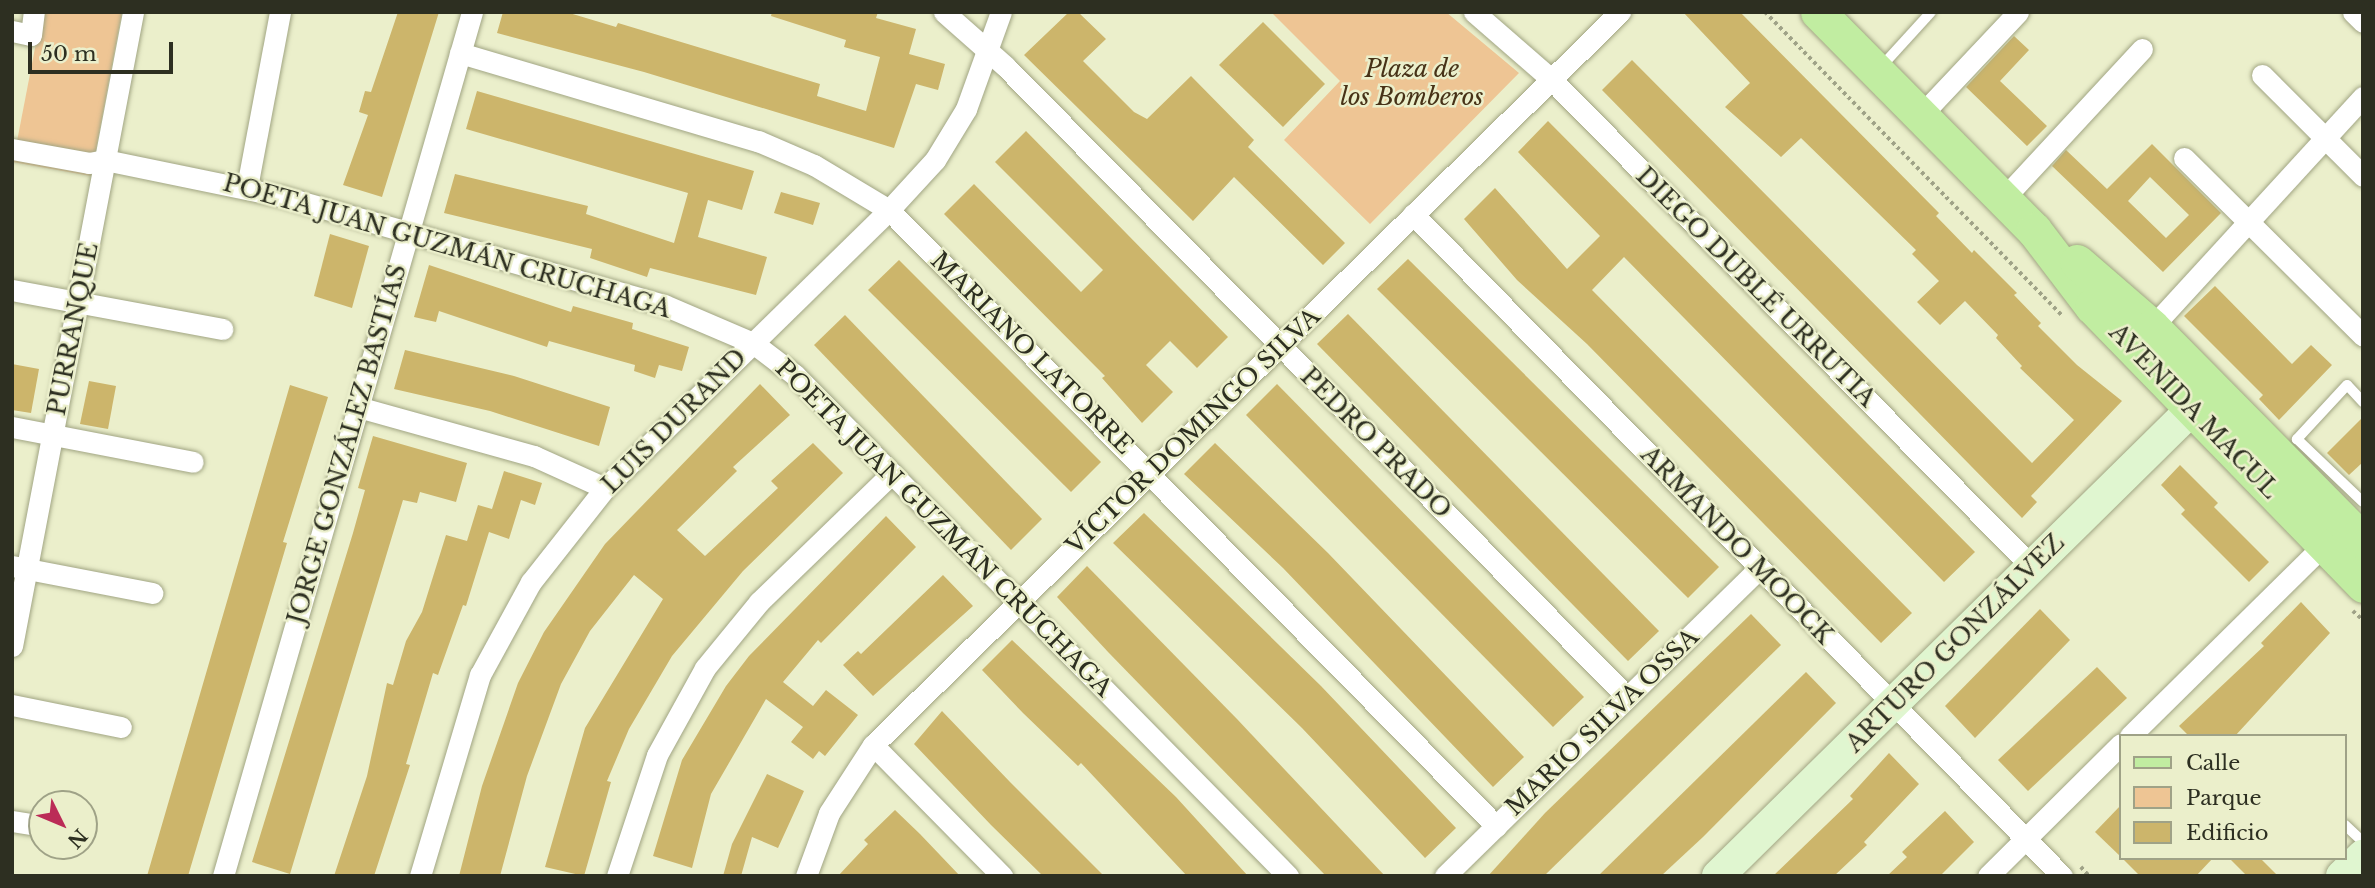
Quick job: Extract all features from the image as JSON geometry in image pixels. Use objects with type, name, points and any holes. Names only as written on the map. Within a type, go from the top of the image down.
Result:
[{"type":"main road","name":"AVENIDA MACUL","points":[[1821,14],[2004,198],[2034,230],[2092,306],[2363,584]]},
{"type":"main road","name":"AVENIDA MACUL","points":[[2034,230],[2152,327],[2363,541]]},
{"type":"street","points":[[12,32],[31,35],[34,12]]},
{"type":"street","name":"PURRANQUE","points":[[12,646],[20,567],[52,435],[133,12]]},
{"type":"street","points":[[247,187],[280,12]]},
{"type":"street","name":"JORGE GONZÁLEZ BASTÍAS","points":[[223,876],[472,12]]},
{"type":"street","name":"PEDRO PRADO","points":[[944,12],[989,50],[1627,697]]},
{"type":"street","name":"LUIS DURAND","points":[[420,876],[469,707],[494,645],[552,552],[605,488],[889,211],[952,134],[989,50],[1001,12]]},
{"type":"street","name":"DIEGO DUBLÉ URRUTIA","points":[[1474,12],[1551,79],[2032,567]]},
{"type":"street","name":"VÍCTOR DOMINGO SILVA","points":[[806,876],[828,813],[873,745],[1620,12]]},
{"type":"street","points":[[1922,114],[2018,12]]},
{"type":"street","points":[[2353,12],[2363,22]]},
{"type":"street","points":[[2004,198],[2143,49]]},
{"type":"street","name":"MARIANO LATORRE","points":[[460,53],[758,141],[814,165],[889,211],[1496,826]]},
{"type":"street","points":[[2262,75],[2363,176]]},
{"type":"street","points":[[2152,327],[2363,97]]},
{"type":"street","name":"POETA JUAN GUZMÁN CRUCHAGA","points":[[12,149],[89,163],[105,160],[247,187],[664,305],[753,343],[795,375],[1288,876]]},
{"type":"street","points":[[2184,158],[2363,336]]},
{"type":"street","name":"ARMANDO MOOCK","points":[[1413,214],[2062,876]]},
{"type":"street","points":[[12,290],[222,329]]},
{"type":"street","points":[[358,407],[534,456],[605,488]]},
{"type":"street","name":"ARTURO GONZÁLVEZ","points":[[1718,876],[2191,410]]},
{"type":"street","points":[[12,427],[193,462]]},
{"type":"street","points":[[617,876],[657,755],[705,668],[759,602],[892,473]]},
{"type":"street","points":[[2132,734],[2324,545]]},
{"type":"street","points":[[20,567],[152,593]]},
{"type":"street","name":"MARIO SILVA OSSA","points":[[1446,876],[1759,568]]},
{"type":"street","points":[[12,705],[121,727]]},
{"type":"street","points":[[873,745],[1002,876]]},
{"type":"street","points":[[1987,876],[2120,745]]},
{"type":"street","points":[[2342,876],[2363,856]]},
{"type":"lane","points":[[1878,69],[1931,12]]},
{"type":"lane","points":[[2297,439],[2347,386],[2363,402]]},
{"type":"lane","points":[[2259,436],[2297,439],[2363,502]]},
{"type":"lane","points":[[2347,827],[2363,842]]},
{"type":"path","points":[[1765,12],[2069,322]]},
{"type":"green space","points":[[42,12],[122,12],[91,176],[13,162]]},
{"type":"green space","name":"Plaza de los Bomberos","points":[[1271,12],[1446,12],[1519,73],[1370,224],[1284,140],[1340,81]]},
{"type":"building","points":[[398,12],[439,12],[382,197],[343,185],[368,115],[359,112],[365,91],[371,92]]},
{"type":"building","points":[[503,12],[566,12],[616,27],[618,23],[820,84],[817,96],[866,111],[880,57],[844,47],[846,40],[771,16],[772,12],[878,12],[876,18],[916,29],[909,54],[945,64],[938,90],[916,84],[894,148],[644,72],[497,33]]},
{"type":"building","points":[[1069,12],[1078,12],[1106,39],[1083,61],[1134,112],[1147,119],[1191,76],[1254,140],[1248,147],[1345,243],[1323,265],[1234,177],[1193,221],[1024,55]]},
{"type":"building","points":[[1683,12],[1740,12],[1939,213],[1936,216],[1972,253],[1974,250],[2017,293],[2014,295],[2041,323],[2038,326],[2077,365],[2122,401],[2031,496],[2037,502],[2022,518],[1602,90],[1632,60],[2032,463],[2074,420],[2020,368],[2022,366],[1996,338],[1998,335],[1965,301],[1940,325],[1917,302],[1939,281],[1912,254],[1916,250],[1801,138],[1781,157],[1725,107],[1750,83]]},
{"type":"building","points":[[1263,22],[1325,84],[1283,127],[1219,65]]},
{"type":"building","points":[[2014,36],[2029,50],[2000,81],[2047,126],[2027,146],[1966,87]]},
{"type":"building","points":[[477,91],[754,171],[742,210],[708,200],[698,237],[767,257],[756,295],[650,268],[647,277],[590,258],[592,249],[444,213],[455,174],[588,206],[586,214],[674,243],[688,193],[466,129]]},
{"type":"building","points":[[1548,121],[1975,552],[1944,582],[1624,257],[1592,290],[1912,613],[1881,643],[1587,344],[1517,280],[1464,219],[1495,188],[1567,269],[1600,236],[1518,152]]},
{"type":"building","points":[[1026,131],[1228,337],[1197,368],[1170,341],[1146,365],[1173,392],[1142,423],[1102,378],[1105,376],[944,214],[974,184],[1081,292],[1103,270],[995,162]]},
{"type":"building","points":[[2152,144],[2221,213],[2163,272],[2052,166],[2066,150],[2107,189]],"holes":[[[2150,177],[2189,215],[2166,238],[2128,201]]]},
{"type":"building","points":[[781,192],[820,203],[813,225],[774,213]]},
{"type":"building","points":[[330,234],[369,246],[352,308],[314,296]]},
{"type":"building","points":[[1408,259],[1719,567],[1688,598],[1377,289]]},
{"type":"building","points":[[899,260],[1101,462],[1071,492],[868,290]]},
{"type":"building","points":[[429,265],[571,312],[573,306],[633,323],[632,329],[689,347],[682,371],[659,365],[655,378],[634,371],[635,365],[549,341],[547,347],[439,311],[436,322],[414,317]]},
{"type":"building","points":[[2215,286],[2292,364],[2311,345],[2332,365],[2279,420],[2259,399],[2263,395],[2184,316]]},
{"type":"building","points":[[1348,314],[1659,631],[1628,661],[1317,344]]},
{"type":"building","points":[[845,315],[1042,519],[1011,550],[814,345]]},
{"type":"building","points":[[405,350],[514,376],[610,407],[599,446],[490,411],[394,389]]},
{"type":"building","points":[[12,364],[39,369],[31,413],[12,410]]},
{"type":"building","points":[[89,381],[116,386],[108,429],[80,424]]},
{"type":"building","points":[[760,384],[790,415],[733,467],[737,471],[677,530],[705,556],[778,488],[771,481],[813,443],[843,473],[743,571],[672,656],[629,729],[607,781],[611,782],[584,876],[545,867],[585,728],[663,599],[634,575],[590,631],[561,684],[527,776],[500,876],[459,876],[482,786],[518,683],[544,632],[605,544]]},
{"type":"building","points":[[1277,384],[1584,697],[1553,727],[1246,415]]},
{"type":"building","points":[[290,385],[328,397],[283,542],[287,543],[188,876],[147,876]]},
{"type":"building","points":[[2363,417],[2363,462],[2349,475],[2327,453]]},
{"type":"building","points":[[373,436],[467,463],[456,502],[420,492],[417,503],[403,500],[290,874],[252,862],[353,533],[365,490],[358,488]]},
{"type":"building","points":[[1215,443],[1328,553],[1524,757],[1493,787],[1283,568],[1184,474]]},
{"type":"building","points":[[2180,465],[2218,503],[2214,507],[2269,562],[2249,582],[2181,514],[2185,510],[2161,485]]},
{"type":"building","points":[[504,471],[542,483],[535,505],[521,500],[509,539],[489,532],[466,606],[463,605],[438,675],[433,673],[406,764],[410,765],[374,876],[334,876],[367,776],[387,683],[393,685],[406,641],[422,612],[446,535],[467,541],[478,505],[492,509]]},
{"type":"building","points":[[1144,513],[1321,686],[1456,828],[1425,858],[1302,728],[1113,543]]},
{"type":"building","points":[[886,516],[916,547],[821,643],[818,640],[783,682],[813,706],[826,690],[858,715],[825,756],[819,751],[813,759],[791,742],[803,727],[766,699],[711,794],[692,868],[653,856],[682,760],[726,686],[749,656]]},
{"type":"building","points":[[1087,566],[1237,719],[1385,876],[1326,876],[1109,653],[1057,597]]},
{"type":"building","points":[[943,575],[973,606],[873,696],[843,665],[858,651],[861,654]]},
{"type":"building","points":[[2301,602],[2330,633],[2237,734],[2187,734],[2179,726],[2264,646],[2261,643]]},
{"type":"building","points":[[2040,609],[2070,640],[1975,738],[1945,706]]},
{"type":"building","points":[[1751,614],[1781,645],[1544,876],[1488,876],[1545,813]]},
{"type":"building","points":[[1012,640],[1176,797],[1248,876],[1187,876],[1081,763],[1078,766],[1023,713],[982,670]]},
{"type":"building","points":[[2097,667],[2127,698],[2028,791],[1998,760]]},
{"type":"building","points":[[1806,672],[1836,703],[1703,837],[1661,876],[1598,876]]},
{"type":"building","points":[[942,711],[1104,876],[1043,876],[991,825],[914,744]]},
{"type":"building","points":[[1889,753],[1919,784],[1864,842],[1867,845],[1834,876],[1773,876],[1853,799],[1850,796]]},
{"type":"building","points":[[767,774],[804,791],[778,848],[752,837],[741,876],[723,876],[732,844]]},
{"type":"building","points":[[2120,806],[2120,856],[2095,832]]},
{"type":"building","points":[[895,810],[960,876],[838,876],[868,844],[864,840]]},
{"type":"building","points":[[1945,811],[1974,842],[1940,876],[1887,876],[1907,857],[1902,852]]},
{"type":"building","points":[[2124,860],[2211,860],[2196,876],[2140,876]]},
{"type":"building","points":[[2231,860],[2262,860],[2278,876],[2247,876]]}]
